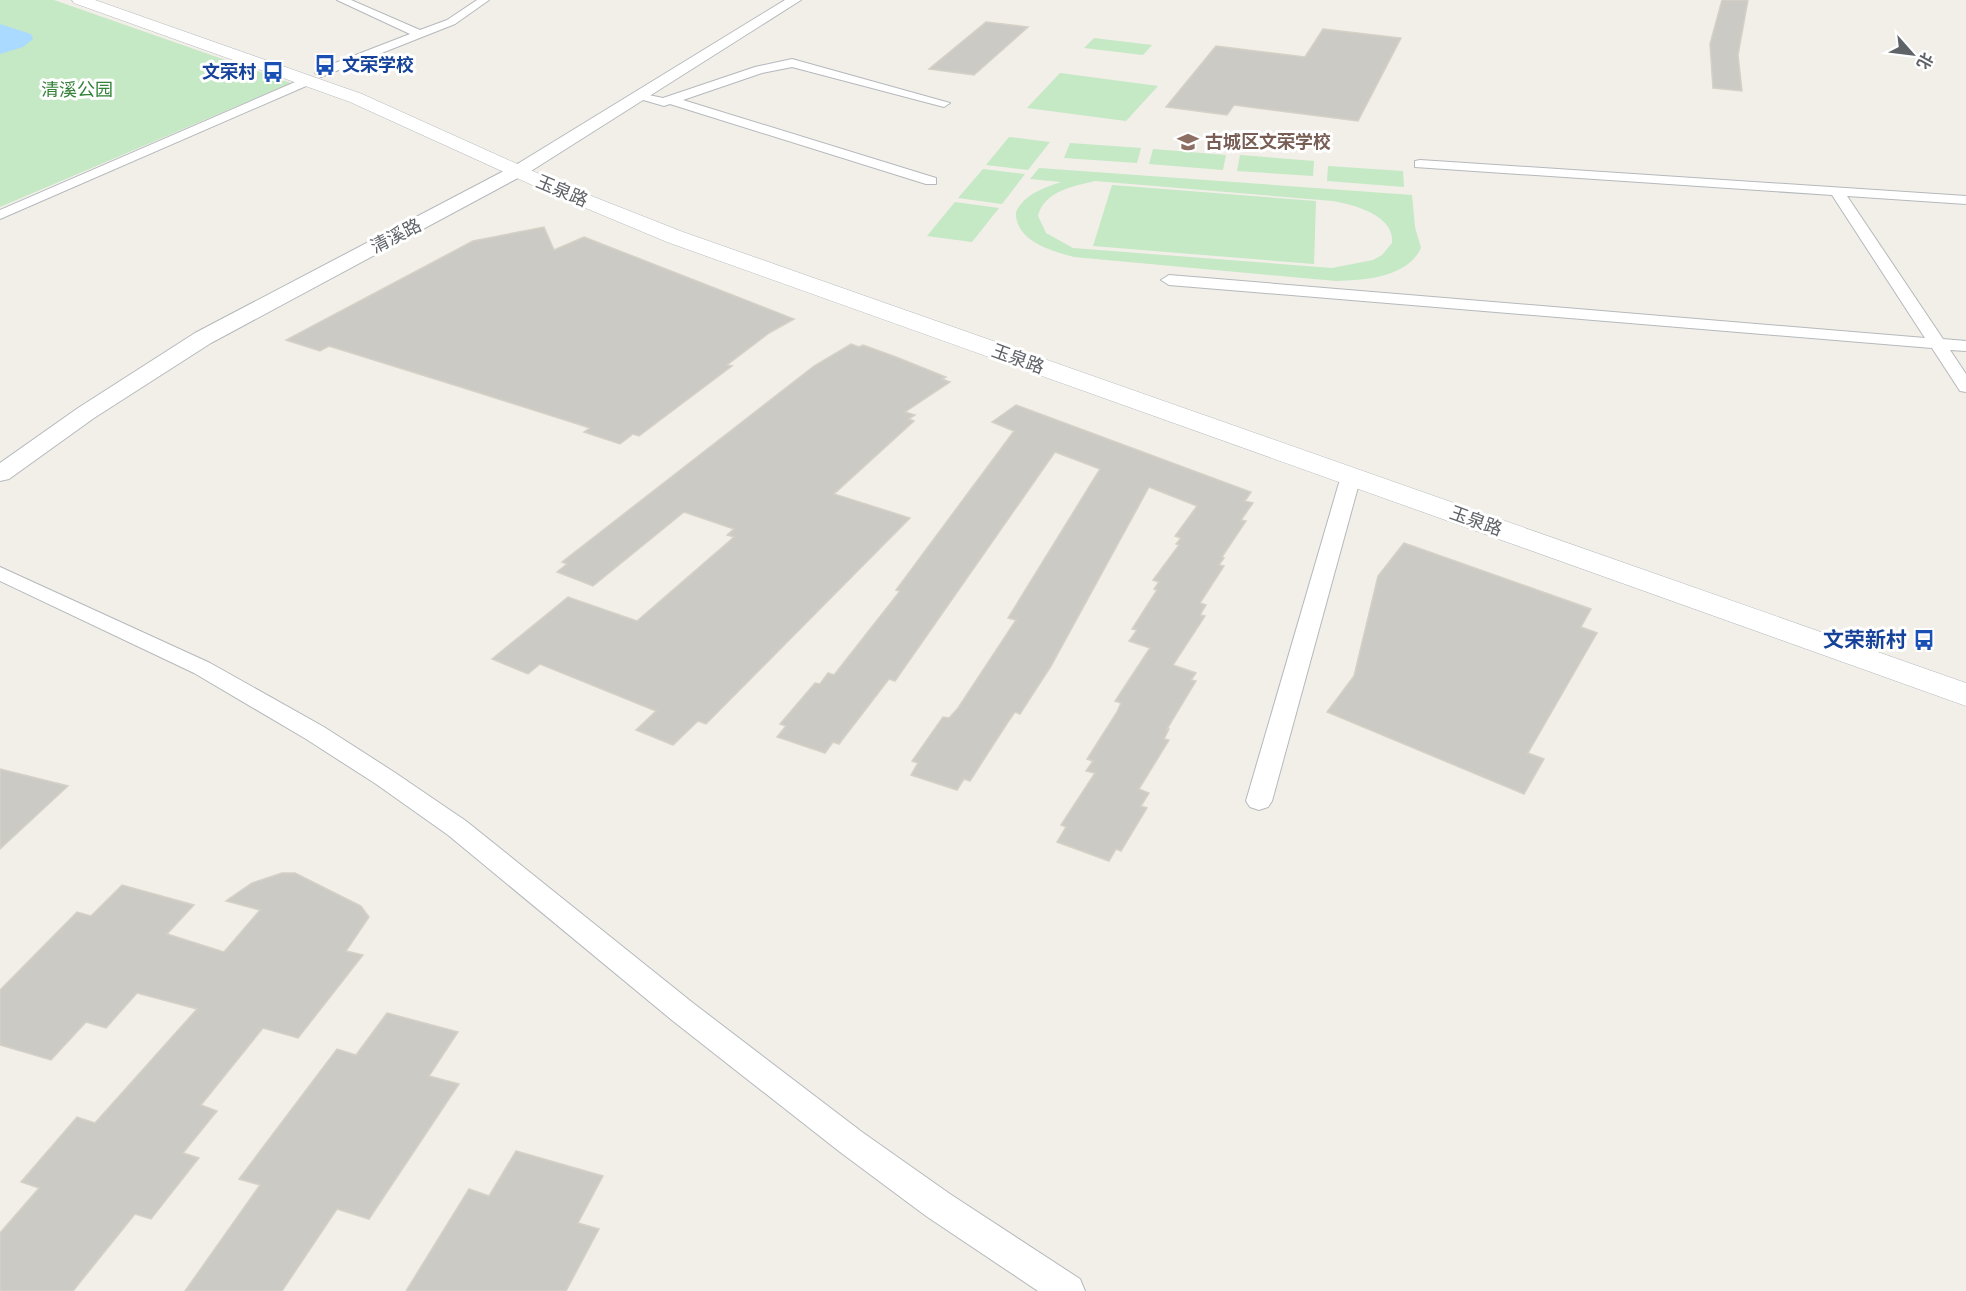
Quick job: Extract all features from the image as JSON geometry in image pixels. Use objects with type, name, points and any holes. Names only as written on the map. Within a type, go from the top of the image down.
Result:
[{"type":"main road","name":"玉泉路","points":[[80,0],[315,77]]},
{"type":"main road","name":"玉泉路","points":[[108,0],[315,77],[395,114],[519,164],[692,229],[1966,672]]},
{"type":"main road","name":"玉泉路","points":[[519,164],[675,237],[1966,694]]},
{"type":"street","points":[[342,0],[421,35]]},
{"type":"street","points":[[0,215],[315,77],[456,20],[484,0]]},
{"type":"street","name":"清溪路","points":[[0,454],[97,388],[186,334],[519,164],[777,0]]},
{"type":"street","name":"清溪路","points":[[0,474],[86,413],[203,338],[639,97],[794,0]]},
{"type":"street","points":[[639,97],[664,102],[759,70],[792,63],[944,103]]},
{"type":"street","points":[[670,100],[931,181]]},
{"type":"street","points":[[1420,164],[1966,200]]},
{"type":"street","points":[[1837,192],[1966,387]]},
{"type":"street","points":[[1169,280],[1966,346]]},
{"type":"street","points":[[1259,801],[1351,476]]},
{"type":"street","points":[[0,573],[202,668],[306,727],[386,778],[457,828],[683,1012],[851,1142],[938,1205],[1068,1291]]},
{"type":"green space","name":"清溪公园","points":[[0,0],[54,0],[291,83],[0,207]]},
{"type":"green space","points":[[1094,38],[1152,45],[1143,55],[1084,48]]},
{"type":"green space","points":[[1060,73],[1158,86],[1126,121],[1027,108]]},
{"type":"green space","points":[[1009,137],[1050,142],[1028,170],[986,165]]},
{"type":"green space","points":[[1070,143],[1141,148],[1137,163],[1064,158]]},
{"type":"green space","points":[[1153,149],[1226,155],[1223,170],[1149,164]]},
{"type":"green space","points":[[1240,155],[1314,161],[1313,176],[1237,171]]},
{"type":"green space","points":[[1328,166],[1403,171],[1404,187],[1327,181]]},
{"type":"green space","points":[[1039,168],[1412,195],[1415,227],[1421,248],[1406,266],[1395,271],[1372,278],[1336,281],[1074,257],[1045,248],[1021,230],[1016,212],[1024,201],[1035,192],[1061,182],[1030,179]],"holes":[[[1095,181],[1333,201],[1372,213],[1387,225],[1392,243],[1382,255],[1373,260],[1332,268],[1073,248],[1046,233],[1038,216],[1041,208],[1053,195]]]},
{"type":"green space","points":[[983,169],[1025,174],[1002,204],[958,198]]},
{"type":"green space","points":[[1112,185],[1316,201],[1314,264],[1093,246]]},
{"type":"green space","points":[[955,202],[999,208],[972,242],[927,236]]},
{"type":"water","points":[[0,24],[31,34],[33,39],[23,47],[0,54]]},
{"type":"building","points":[[1722,0],[1748,0],[1738,55],[1742,91],[1713,88],[1710,44]]},
{"type":"building","points":[[986,22],[1028,27],[974,75],[929,69]]},
{"type":"building","points":[[1323,29],[1401,38],[1358,121],[1234,105],[1227,115],[1166,107],[1216,46],[1305,57]]},
{"type":"building","points":[[544,227],[554,250],[584,237],[794,319],[769,333],[727,365],[732,366],[639,436],[633,434],[620,444],[584,432],[590,428],[329,346],[320,351],[286,340],[473,241]]},
{"type":"building","points":[[851,344],[859,347],[863,345],[896,357],[946,377],[942,379],[950,382],[905,412],[915,415],[909,419],[914,421],[834,494],[910,518],[706,724],[698,721],[673,745],[636,730],[656,711],[540,664],[528,674],[492,659],[568,597],[637,621],[734,537],[727,535],[734,529],[684,512],[593,586],[557,572],[567,564],[562,562],[814,366]]},
{"type":"building","points":[[1016,405],[1251,492],[1245,501],[1253,503],[1241,520],[1246,521],[1222,557],[1224,558],[1219,565],[1224,566],[1200,603],[1206,605],[1200,615],[1205,616],[1173,665],[1196,673],[1191,680],[1196,681],[1167,729],[1169,729],[1164,739],[1169,740],[1139,789],[1149,793],[1141,806],[1147,808],[1121,851],[1116,849],[1109,861],[1057,842],[1066,827],[1061,825],[1095,773],[1086,771],[1093,761],[1087,759],[1117,712],[1121,703],[1115,701],[1150,648],[1129,641],[1137,630],[1132,629],[1157,590],[1154,589],[1159,582],[1153,580],[1179,545],[1176,544],[1181,538],[1175,536],[1197,506],[1149,487],[1051,666],[1020,714],[1015,712],[970,781],[964,779],[957,790],[911,775],[918,763],[912,761],[943,717],[949,718],[958,708],[1016,620],[1008,618],[1100,469],[1055,452],[895,681],[889,679],[839,744],[833,742],[825,753],[777,737],[786,726],[780,724],[815,683],[820,684],[828,673],[834,675],[900,591],[896,590],[1014,431],[992,422]]},
{"type":"building","points":[[1404,543],[1591,609],[1581,627],[1597,633],[1528,753],[1544,759],[1524,794],[1327,712],[1354,676],[1378,576]]},
{"type":"building","points":[[0,769],[68,786],[0,849]]},
{"type":"building","points":[[282,873],[295,873],[361,906],[369,917],[346,951],[363,955],[298,1038],[263,1028],[201,1105],[217,1111],[183,1153],[199,1158],[151,1219],[135,1214],[73,1291],[0,1291],[0,1233],[39,1188],[21,1182],[77,1117],[95,1123],[197,1009],[137,993],[106,1028],[86,1022],[51,1060],[0,1045],[0,990],[77,912],[91,916],[122,885],[194,905],[167,934],[224,952],[260,910],[226,901],[252,883]]},
{"type":"building","points":[[387,1013],[458,1032],[429,1076],[459,1084],[369,1219],[337,1209],[282,1291],[185,1291],[260,1185],[239,1179],[337,1049],[356,1055]]},
{"type":"building","points":[[516,1151],[603,1176],[578,1223],[599,1229],[566,1291],[406,1291],[469,1189],[489,1196]]},
{"type":"place","name":"文荣学校","points":[[325,65]]},
{"type":"place","name":"文荣村","points":[[273,72]]},
{"type":"place","name":"古城区文荣学校","points":[[1188,142]]},
{"type":"place","name":"文荣新村","points":[[1924,640]]}]
